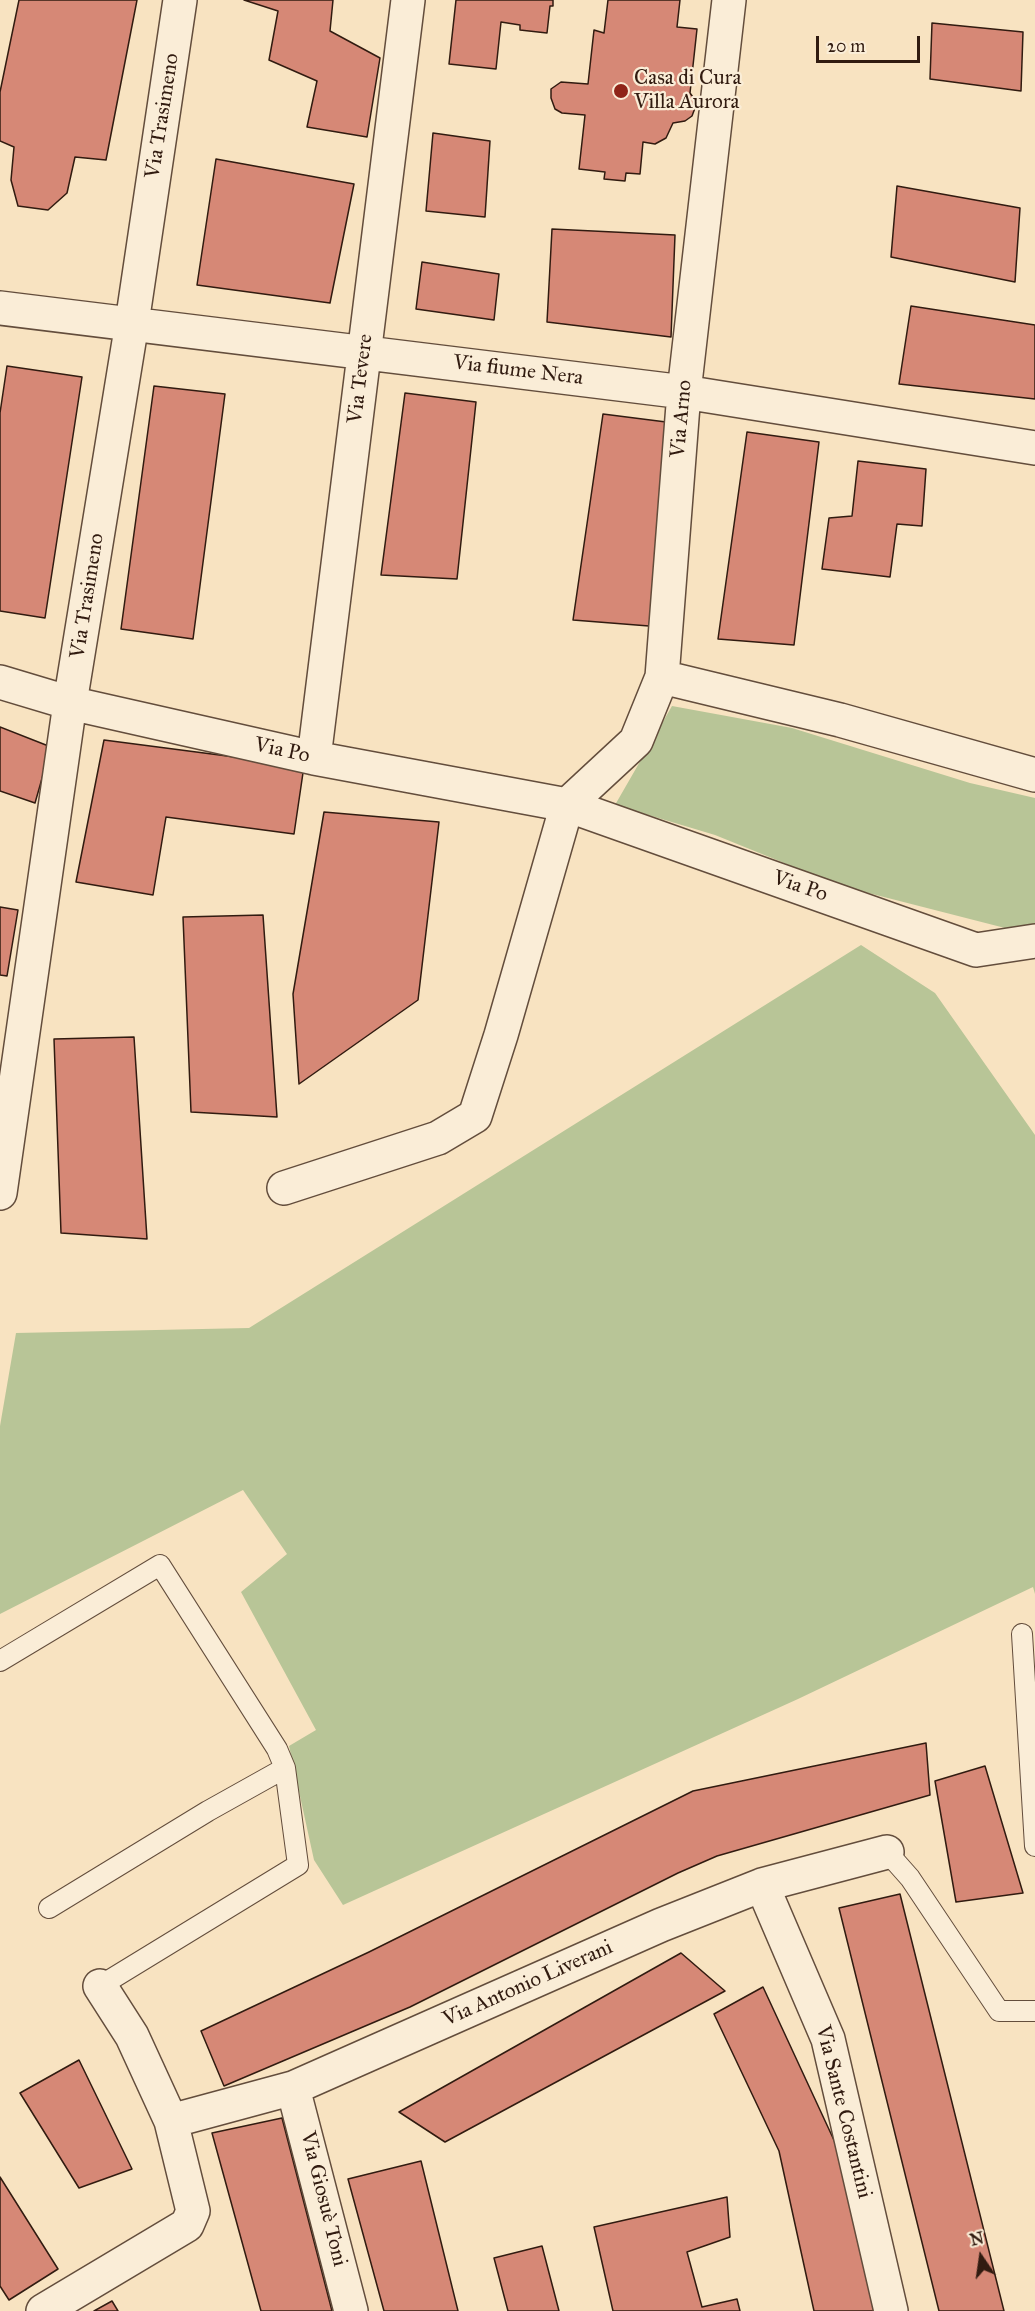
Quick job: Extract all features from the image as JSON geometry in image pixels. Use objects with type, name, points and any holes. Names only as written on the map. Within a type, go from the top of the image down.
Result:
[{"type":"street","name":"Via Trasimeno","points":[[0,1193],[2,1161],[70,704],[132,323],[180,0]]},
{"type":"street","name":"Via Tevere","points":[[314,758],[408,0]]},
{"type":"street","name":"Via Arno","points":[[567,805],[636,741],[662,677],[684,392],[729,0]]},
{"type":"street","name":"Via fiume Nera","points":[[0,309],[132,323],[684,392],[1035,448]]},
{"type":"street","points":[[662,677],[840,720],[1035,775]]},
{"type":"street","name":"Via Po","points":[[0,682],[70,704],[314,758],[567,805],[976,950],[1035,941]]},
{"type":"street","points":[[284,1188],[438,1138],[475,1116],[501,1035],[567,805]]},
{"type":"street","name":"Via Antonio Liverani","points":[[171,2121],[293,2088],[661,1925],[762,1885],[887,1852]]},
{"type":"street","name":"Via Sante Costantini","points":[[762,1885],[828,2039],[891,2311]]},
{"type":"street","points":[[43,2311],[187,2225],[193,2211],[171,2121],[132,2036],[100,1986]]},
{"type":"street","name":"Via Giosuè Toni","points":[[293,2088],[351,2311]]},
{"type":"lane","points":[[0,1661],[160,1565],[277,1749],[285,1768],[298,1865],[100,1986]]},
{"type":"lane","points":[[1022,1634],[1035,1846]]},
{"type":"lane","points":[[49,1908],[208,1811],[285,1768]]},
{"type":"lane","points":[[887,1852],[910,1878],[999,2011],[1035,2011]]},
{"type":"green space","points":[[672,706],[792,728],[970,783],[1035,798],[1035,925],[1005,928],[841,886],[715,835],[615,805]]},
{"type":"green space","points":[[861,945],[935,993],[1035,1135],[1035,1594],[1033,1587],[798,1699],[343,1905],[314,1860],[289,1746],[316,1730],[241,1592],[287,1554],[243,1490],[0,1614],[0,1426],[16,1333],[249,1328]]},
{"type":"building","points":[[19,0],[137,0],[106,160],[75,157],[67,193],[48,210],[18,206],[11,180],[14,147],[0,141],[0,92]]},
{"type":"building","points":[[244,0],[333,0],[330,31],[380,58],[367,137],[307,127],[317,81],[269,60],[278,11]]},
{"type":"building","points":[[456,0],[553,0],[553,6],[550,6],[547,33],[520,30],[520,25],[501,22],[496,69],[449,64]]},
{"type":"building","name":"Casa di Cura Villa Aurora","points":[[608,0],[680,0],[677,27],[697,29],[690,93],[695,100],[692,116],[685,121],[673,123],[666,138],[655,144],[643,142],[640,174],[626,173],[625,181],[604,179],[605,172],[579,169],[585,115],[562,113],[555,109],[551,98],[551,89],[561,82],[588,84],[594,30],[604,33]]},
{"type":"building","points":[[932,23],[1023,32],[1021,91],[930,79]]},
{"type":"building","points":[[433,133],[490,141],[485,217],[426,211]]},
{"type":"building","points":[[216,159],[354,184],[330,303],[197,285]]},
{"type":"building","points":[[897,186],[1020,208],[1015,282],[891,257]]},
{"type":"building","points":[[552,229],[675,235],[671,337],[547,322]]},
{"type":"building","points":[[422,262],[499,274],[494,320],[416,309]]},
{"type":"building","points":[[911,306],[1035,325],[1035,399],[899,384]]},
{"type":"building","points":[[7,366],[82,377],[45,618],[0,611],[0,413]]},
{"type":"building","points":[[154,386],[225,394],[193,639],[121,629]]},
{"type":"building","points":[[405,393],[476,402],[457,579],[381,575]]},
{"type":"building","points":[[603,414],[674,423],[649,626],[573,620]]},
{"type":"building","points":[[747,432],[819,442],[794,645],[718,639]]},
{"type":"building","points":[[858,461],[926,469],[922,526],[897,524],[890,577],[822,569],[829,518],[852,516]]},
{"type":"building","points":[[0,727],[51,747],[35,803],[0,791]]},
{"type":"building","points":[[104,740],[304,766],[294,834],[166,817],[153,895],[76,882]]},
{"type":"building","points":[[324,812],[439,822],[418,1000],[299,1084],[293,994]]},
{"type":"building","points":[[0,907],[18,910],[7,976],[0,975]]},
{"type":"building","points":[[263,915],[277,1117],[191,1112],[183,917]]},
{"type":"building","points":[[134,1037],[147,1239],[61,1233],[54,1039]]},
{"type":"building","points":[[926,1743],[930,1795],[717,1856],[678,1873],[410,2007],[224,2086],[201,2031],[369,1952],[693,1791]]},
{"type":"building","points":[[985,1766],[1023,1893],[956,1902],[935,1781]]},
{"type":"building","points":[[900,1894],[1004,2311],[939,2311],[839,1908]]},
{"type":"building","points":[[681,1953],[725,1991],[445,2142],[399,2112]]},
{"type":"building","points":[[763,1987],[839,2151],[877,2311],[814,2311],[779,2151],[714,2014]]},
{"type":"building","points":[[79,2060],[132,2169],[79,2188],[20,2093]]},
{"type":"building","points":[[282,2118],[332,2311],[261,2311],[212,2133]]},
{"type":"building","points":[[421,2161],[458,2311],[384,2311],[348,2179]]},
{"type":"building","points":[[0,2177],[58,2269],[9,2300],[0,2286]]},
{"type":"building","points":[[727,2197],[730,2237],[687,2252],[702,2307],[737,2299],[740,2311],[613,2311],[594,2227]]},
{"type":"building","points":[[542,2246],[559,2311],[508,2311],[494,2258]]},
{"type":"building","points":[[112,2301],[118,2311],[94,2311]]},
{"type":"place","name":"Casa di Cura Villa Aurora","points":[[621,91]]}]
